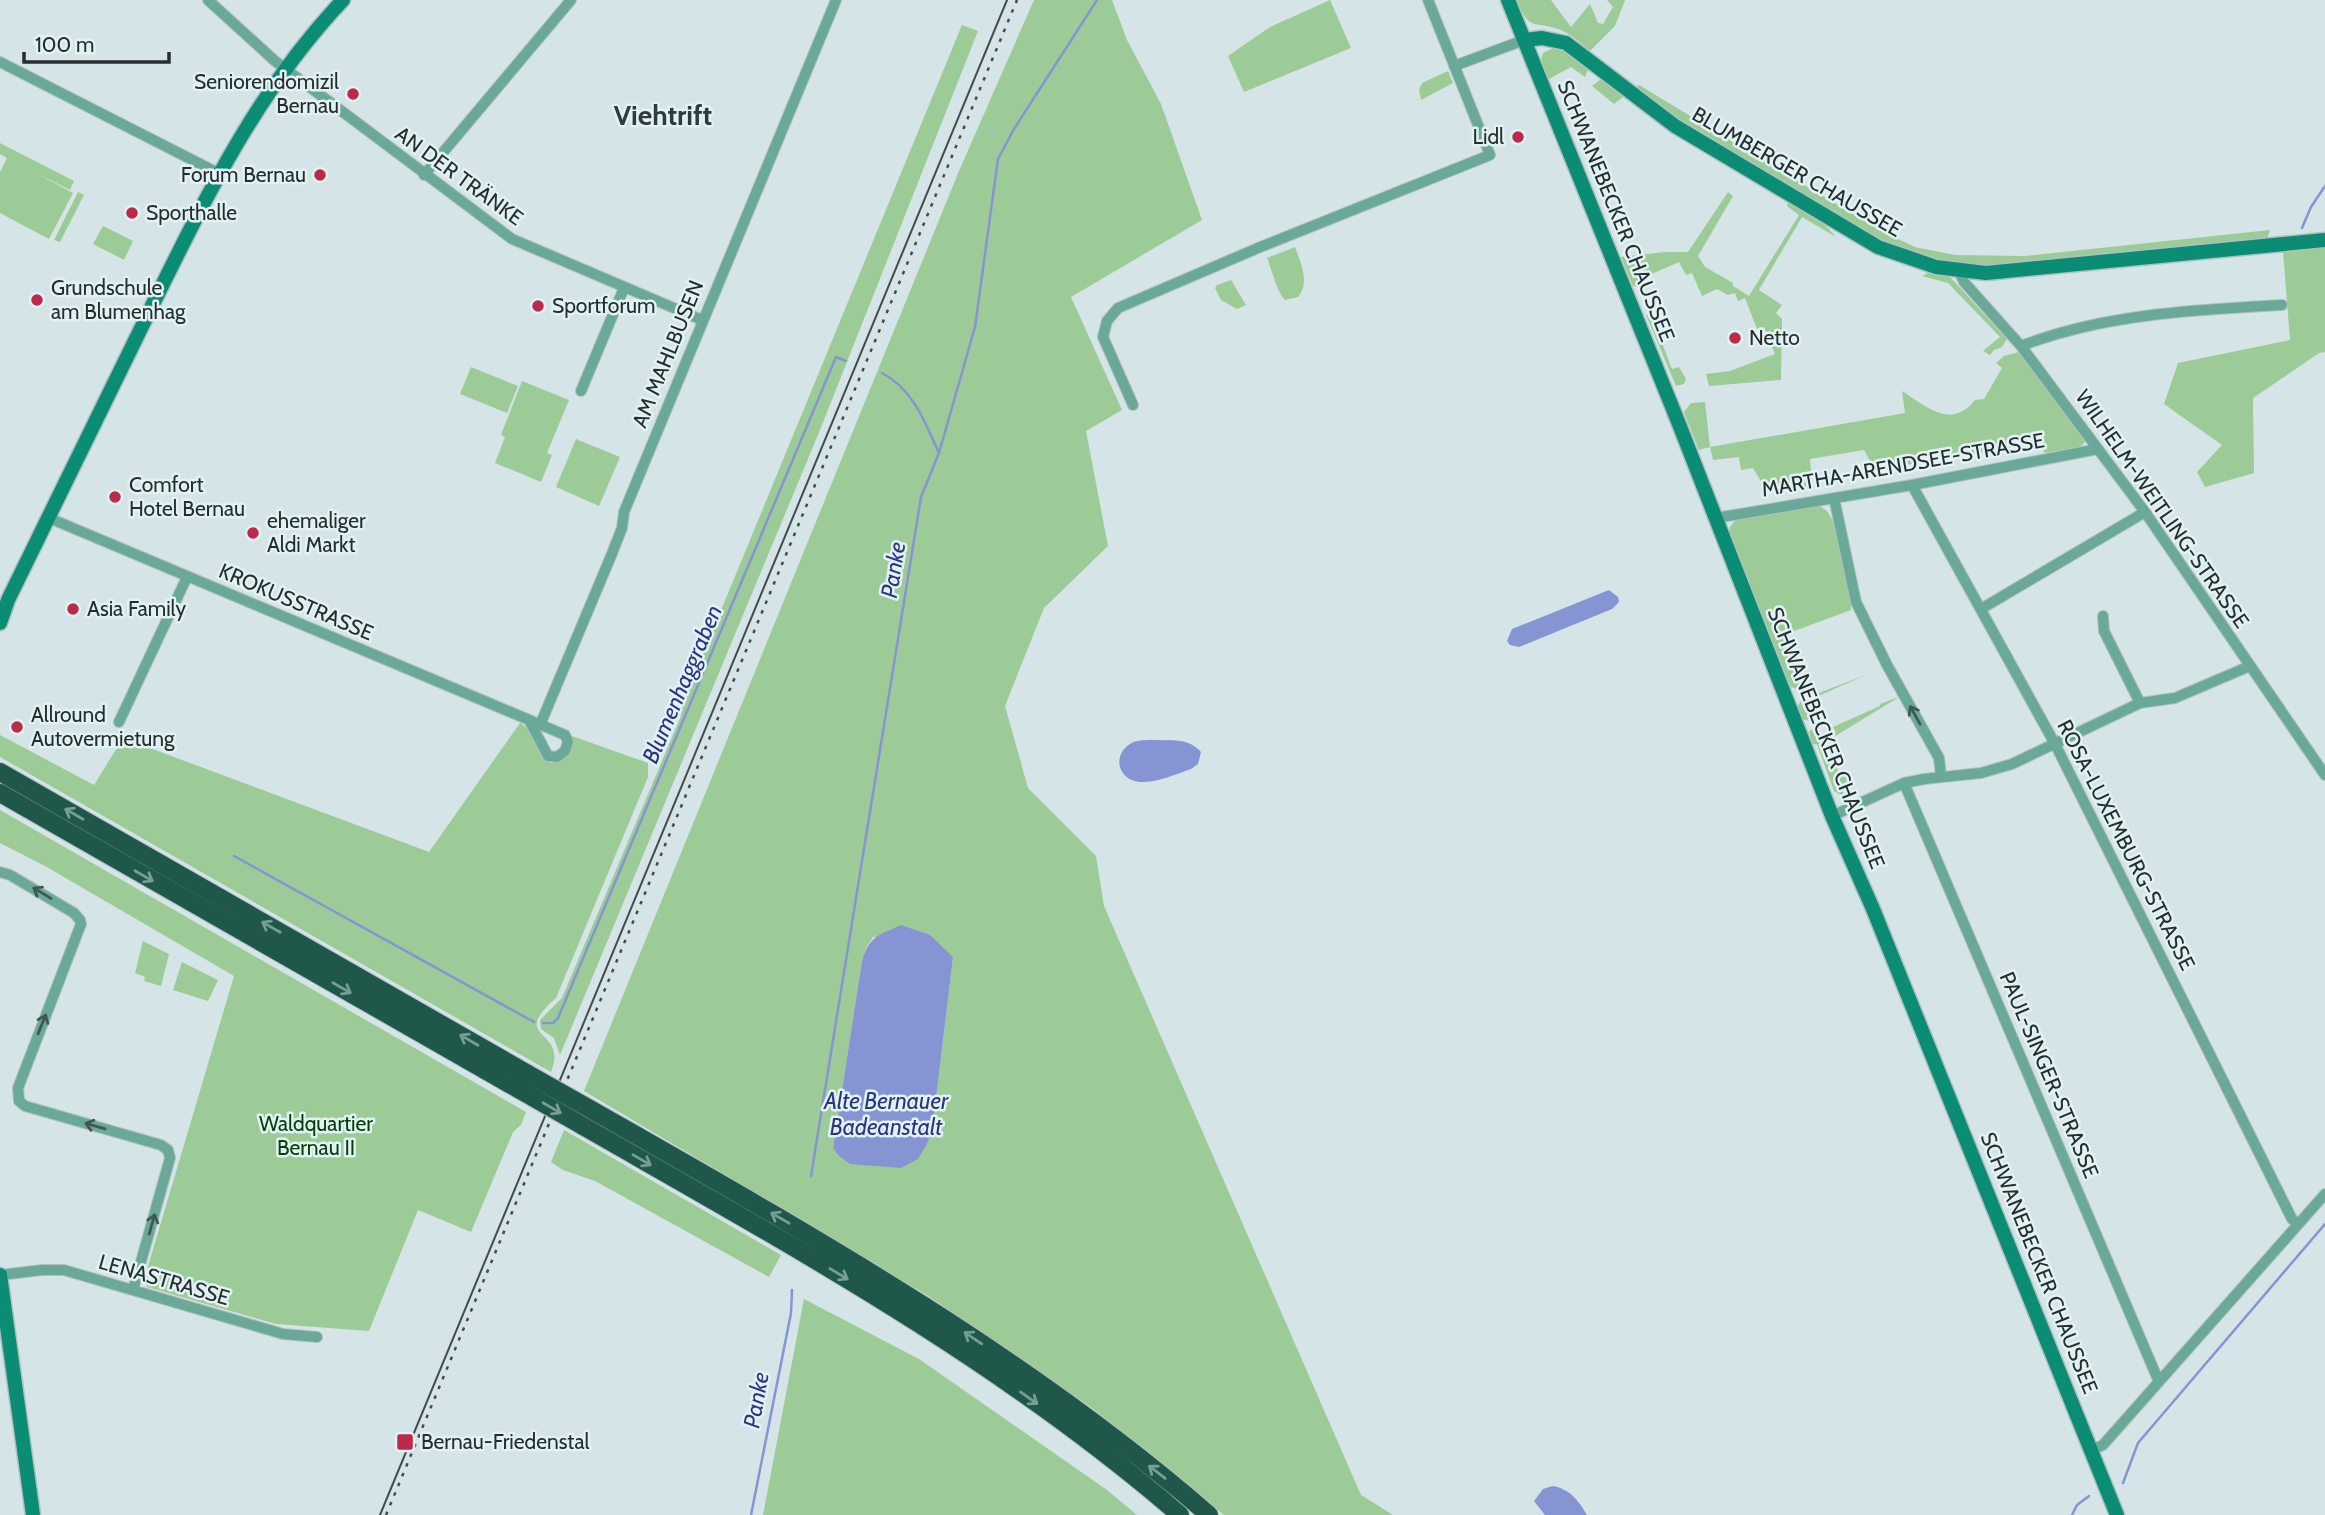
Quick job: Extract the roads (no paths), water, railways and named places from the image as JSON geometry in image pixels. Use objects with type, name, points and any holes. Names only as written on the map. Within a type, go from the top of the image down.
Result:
[{"type":"highway","points":[[0,772],[586,1118],[978,1362],[1083,1435],[1180,1515]]},
{"type":"highway","points":[[0,793],[524,1082]]},
{"type":"highway","points":[[586,1118],[793,1226],[922,1304],[1086,1416],[1209,1515]]},
{"type":"main road","points":[[0,622],[8,600],[218,173],[249,120],[285,69],[343,0]]},
{"type":"main road","name":"SCHWANEBECKER CHAUSSEE","points":[[1508,0],[1716,518],[1832,816],[1873,909],[2117,1515]]},
{"type":"main road","name":"BLUMBERGER CHAUSSEE","points":[[1524,40],[1542,38],[1566,44],[1675,126],[1878,247],[1906,259],[1959,271],[1986,273],[2325,240]]},
{"type":"main road","points":[[0,1275],[7,1368],[33,1515]]},
{"type":"street","name":"AN DER TRÄNKE","points":[[208,0],[285,69],[512,239],[702,320]]},
{"type":"street","points":[[424,175],[571,0]]},
{"type":"street","name":"AM MAHLBUSEN","points":[[540,725],[591,607],[622,528],[624,512],[702,320],[836,0]]},
{"type":"street","points":[[1133,405],[1103,337],[1107,321],[1118,308],[1258,248],[1490,155],[1428,0]]},
{"type":"street","points":[[1454,66],[1524,40]]},
{"type":"street","points":[[0,62],[218,173]]},
{"type":"street","name":"WILHELM-WEITLING-STRASSE","points":[[1959,271],[1964,282],[2021,346],[2145,512],[2325,775]]},
{"type":"street","points":[[580,391],[624,288]]},
{"type":"street","points":[[2021,346],[2112,320],[2282,304]]},
{"type":"street","name":"MARTHA-ARENDSEE-STRASSE","points":[[1716,518],[1912,485],[2098,449]]},
{"type":"street","name":"ROSA-LUXEMBURG-STRASSE","points":[[1912,485],[2055,744],[2292,1219],[2298,1224]]},
{"type":"street","points":[[1833,498],[1856,603],[1939,758],[1941,777]]},
{"type":"street","points":[[1980,609],[2145,512]]},
{"type":"street","name":"KROKUSSTRASSE","points":[[49,518],[565,735],[568,742],[565,751],[558,757],[548,756],[528,720]]},
{"type":"street","points":[[119,722],[187,577]]},
{"type":"street","points":[[2103,616],[2104,631],[2140,703]]},
{"type":"street","points":[[1832,816],[1904,783],[1994,770],[2140,703],[2175,698],[2250,666]]},
{"type":"street","name":"PAUL-SINGER-STRASSE","points":[[1904,783],[2159,1382]]},
{"type":"street","points":[[0,872],[10,874],[74,912],[81,924],[18,1088],[19,1101],[25,1106],[161,1145],[168,1150],[170,1158],[133,1290]]},
{"type":"street","points":[[2094,1457],[2325,1194]]},
{"type":"street","name":"LENASTRASSE","points":[[0,1275],[42,1269],[64,1270],[283,1334],[317,1337]]},
{"type":"water","points":[[1609,590],[1618,597],[1619,602],[1612,609],[1519,647],[1510,645],[1507,641],[1512,629]]},
{"type":"water","points":[[1143,740],[1186,742],[1197,748],[1201,752],[1198,764],[1191,769],[1148,782],[1134,781],[1123,773],[1119,761],[1124,749],[1130,744]]},
{"type":"water","name":"Alte Bernauer Badeanstalt","points":[[901,925],[930,935],[953,957],[933,1124],[928,1142],[918,1159],[901,1168],[850,1164],[833,1148],[862,961],[872,941]]},
{"type":"water","points":[[1552,1486],[1564,1489],[1573,1496],[1587,1515],[1545,1515],[1534,1501],[1543,1489]]},
{"type":"waterway","name":"Panke","points":[[811,1176],[921,497],[939,453],[975,327],[998,159],[1014,129],[1097,0]]},
{"type":"waterway","points":[[2302,228],[2311,207],[2325,186]]},
{"type":"waterway","name":"Blumenhaggraben","points":[[543,1023],[553,1023],[558,1018],[836,357],[846,361]]},
{"type":"waterway","points":[[882,373],[902,387],[922,418],[938,451]]},
{"type":"waterway","points":[[234,856],[534,1022]]},
{"type":"waterway","points":[[2123,1483],[2138,1443],[2325,1224]]},
{"type":"waterway","name":"Panke","points":[[751,1515],[791,1313],[792,1290]]},
{"type":"waterway","points":[[2072,1515],[2077,1505],[2089,1496]]},
{"type":"tram line","points":[[380,1515],[1007,0]]},
{"type":"railway","points":[[386,1515],[1017,0]]},
{"type":"place","name":"Seniorendomizil Bernau","points":[[353,94]]},
{"type":"place","name":"Lidl","points":[[1518,137]]},
{"type":"place","name":"Forum Bernau","points":[[320,175]]},
{"type":"place","name":"Sporthalle","points":[[132,213]]},
{"type":"place","name":"Grundschule am Blumenhag","points":[[37,300]]},
{"type":"place","name":"Sportforum","points":[[538,306]]},
{"type":"place","name":"Netto","points":[[1735,338]]},
{"type":"place","name":"Comfort Hotel Bernau","points":[[115,497]]},
{"type":"place","name":"ehemaliger Aldi Markt","points":[[253,533]]},
{"type":"place","name":"Asia Family","points":[[73,609]]},
{"type":"place","name":"Allround Autovermietung","points":[[17,727]]},
{"type":"place","name":"Bernau-Friedenstal","points":[[405,1442]]},
{"type":"district","name":"Viehtrift","points":[[663,115]]},
{"type":"park label","name":"Waldquartier Bernau II","points":[[316,1136]]}]
